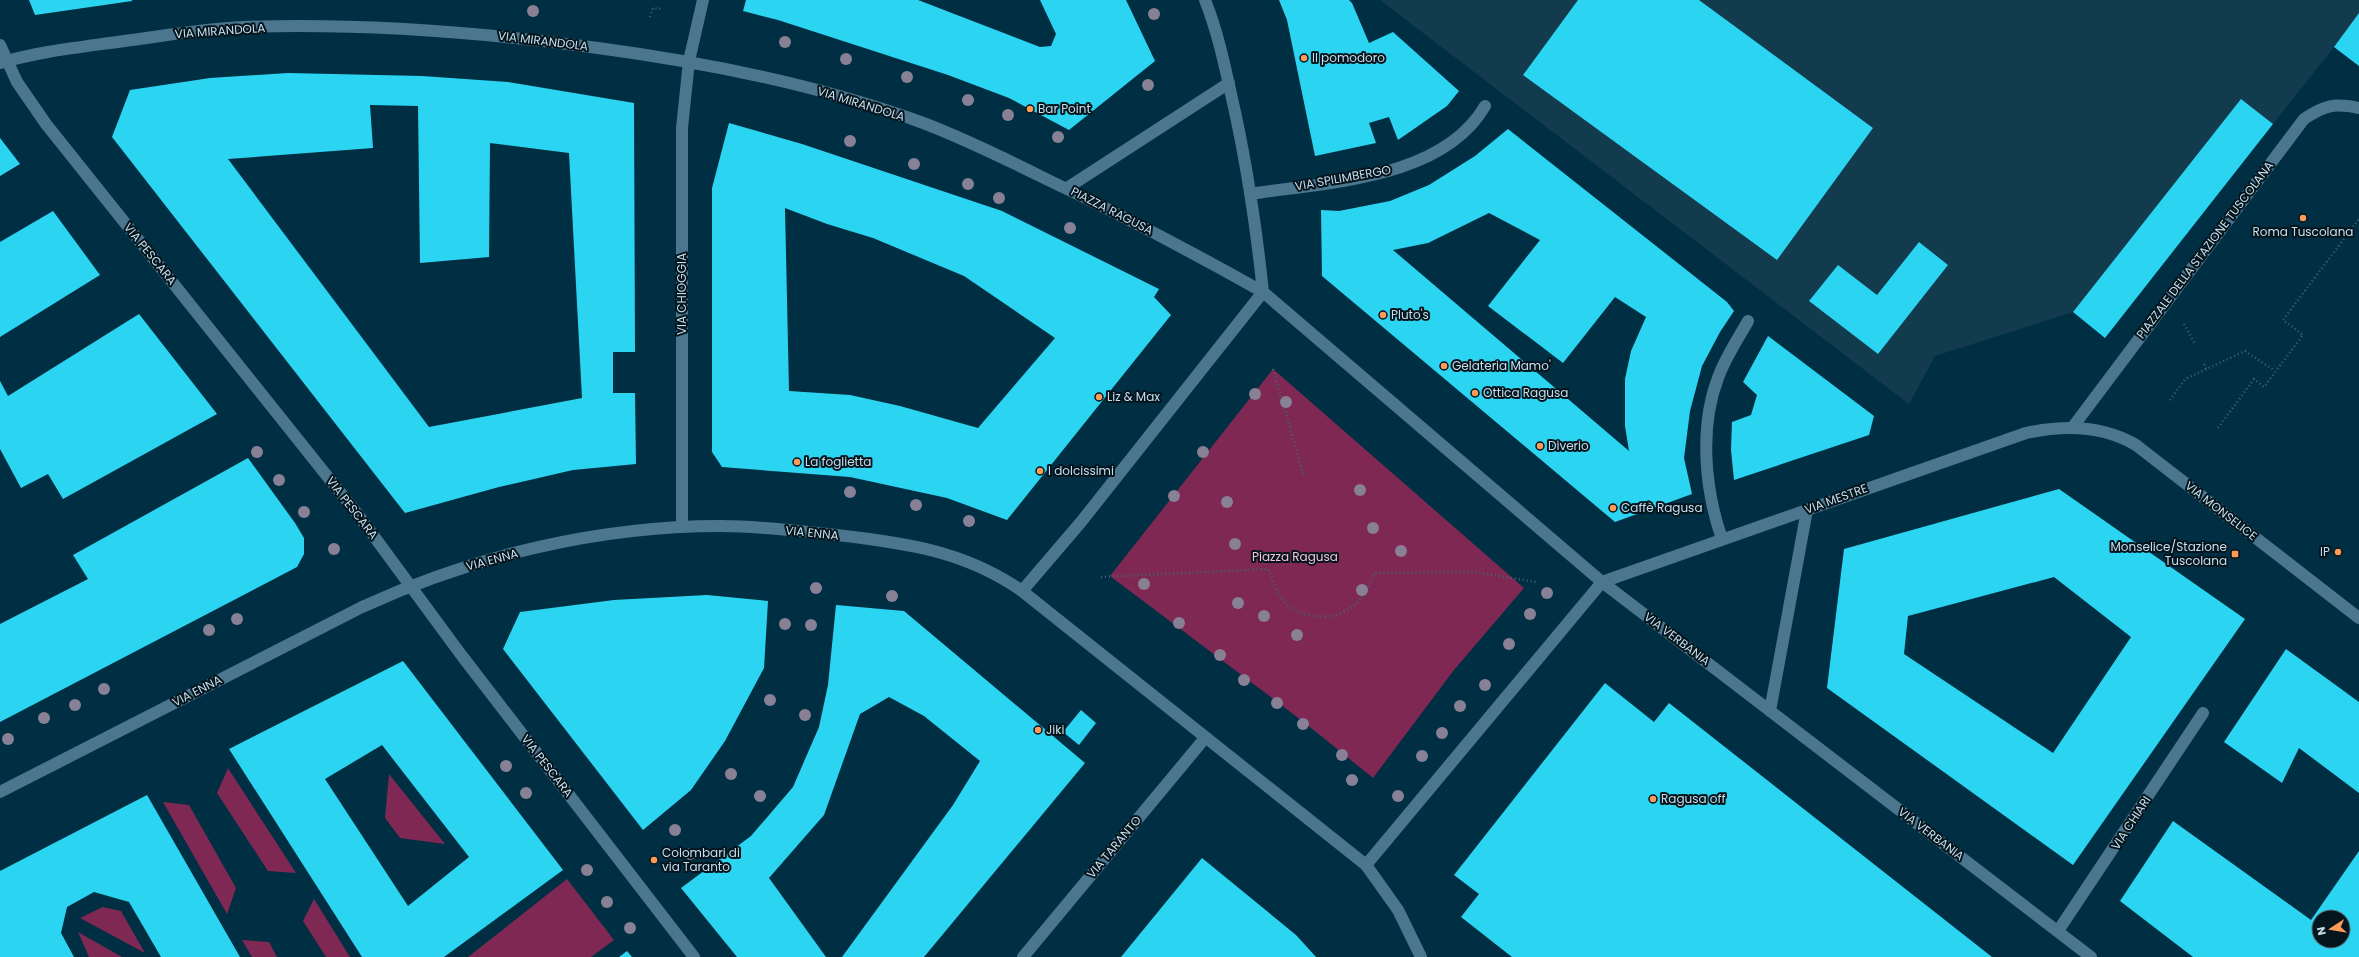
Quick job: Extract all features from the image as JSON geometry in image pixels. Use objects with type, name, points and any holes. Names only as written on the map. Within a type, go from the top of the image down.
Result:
[{"type":"street","name":"VIA CHIOGGIA","points":[[682,527],[682,128],[689,61],[703,0]]},
{"type":"street","points":[[1205,0],[1211,16],[1228,83],[1250,194],[1263,292],[1081,522],[1022,591],[1366,865],[1398,910],[1421,957]]},
{"type":"street","name":"VIA MIRANDOLA","points":[[3,62],[53,51],[186,32],[239,27],[448,32],[500,35],[689,61],[801,86],[923,123],[967,140],[1067,188]]},
{"type":"street","name":"VIA PESCARA","points":[[0,45],[3,62],[46,124],[359,516],[462,656],[694,957]]},
{"type":"street","name":"PIAZZA RAGUSA","points":[[1228,83],[1067,188],[1191,251],[1263,292],[1602,582]]},
{"type":"street","name":"PIAZZALE DELLA STAZIONE TUSCOLANA","points":[[2072,428],[2304,118],[2321,108],[2339,104],[2359,108]]},
{"type":"street","name":"VIA SPILIMBERGO","points":[[1250,194],[1366,176],[1398,168],[1429,155],[1460,137],[1475,123],[1486,106]]},
{"type":"street","points":[[1722,539],[1710,496],[1708,440],[1710,409],[1718,377],[1748,321]]},
{"type":"street","name":"VIA MESTRE","points":[[1602,582],[2026,433],[2045,429],[2072,428]]},
{"type":"street","name":"VIA MONSELICE","points":[[2072,428],[2116,434],[2136,445],[2359,618]]},
{"type":"street","points":[[1770,711],[1806,510]]},
{"type":"street","name":"VIA ENNA","points":[[0,792],[362,607],[411,585],[479,563],[557,543],[605,535],[682,527],[724,526],[789,530],[906,545],[955,556],[977,564],[1022,591]]},
{"type":"street","points":[[1366,865],[1602,582]]},
{"type":"street","name":"VIA VERBANIA","points":[[1602,582],[2091,957]]},
{"type":"street","name":"VIA CHIARI","points":[[2058,932],[2203,713]]},
{"type":"street","name":"VIA TARANTO","points":[[1023,957],[1205,738]]},
{"type":"path","points":[[650,17],[653,8],[662,9]]},
{"type":"path","points":[[2218,428],[2254,379],[2264,387],[2303,335],[2283,320],[2359,219]]},
{"type":"path","points":[[2180,317],[2195,344]]},
{"type":"path","points":[[2170,400],[2184,379],[2244,351],[2275,372]]},
{"type":"path","points":[[2204,364],[2206,369]]},
{"type":"path","points":[[1273,369],[1304,477]]},
{"type":"path","points":[[1101,577],[1268,569],[1275,589],[1287,605],[1305,614],[1325,617],[1342,614],[1358,603],[1369,587],[1374,573],[1475,572],[1536,582]]},
{"type":"shaded area","points":[[1380,0],[1578,0],[1524,75],[1777,260],[1873,128],[1699,0],[2359,0],[2359,66],[2334,47],[2273,124],[2241,99],[2073,312],[1935,356],[1909,404]],"holes":[[[1919,242],[1948,265],[1878,354],[1809,301],[1838,265],[1877,295]]]},
{"type":"green space","name":"Piazza Ragusa","points":[[1273,369],[1524,588],[1454,670],[1373,778],[1305,723],[1110,576]]},
{"type":"green space","points":[[228,768],[296,873],[268,871],[217,793]]},
{"type":"green space","points":[[389,774],[445,844],[400,838],[385,818]]},
{"type":"green space","points":[[163,802],[189,805],[236,888],[227,914]]},
{"type":"green space","points":[[567,879],[614,940],[591,957],[468,957]]},
{"type":"green space","points":[[314,899],[350,957],[326,957],[303,921]]},
{"type":"green space","points":[[103,907],[121,911],[145,953],[80,918]]},
{"type":"green space","points":[[78,932],[122,957],[89,957]]},
{"type":"green space","points":[[242,940],[269,942],[277,957],[252,957]]},
{"type":"building","points":[[29,0],[132,0],[132,1],[35,15]]},
{"type":"building","points":[[746,0],[918,0],[1040,47],[1051,46],[1056,34],[1040,0],[1126,0],[1155,61],[1069,130],[1009,98],[948,75],[778,20],[743,11]]},
{"type":"building","points":[[1279,0],[1349,0],[1352,3],[1369,43],[1393,32],[1459,91],[1447,106],[1398,140],[1389,117],[1369,123],[1376,143],[1315,156],[1287,20]]},
{"type":"building","points":[[1578,0],[1699,0],[1873,128],[1777,260],[1523,75]]},
{"type":"building","points":[[2359,13],[2359,66],[2334,47]]},
{"type":"building","points":[[288,73],[422,76],[508,82],[634,103],[635,352],[613,352],[613,393],[635,393],[636,464],[573,470],[499,487],[405,513],[112,137],[130,90],[210,78]],"holes":[[[370,105],[418,106],[420,263],[489,257],[490,143],[569,153],[582,398],[429,427],[228,159],[373,148]]]},
{"type":"building","points":[[2241,99],[2273,124],[2105,338],[2073,312]]},
{"type":"building","points":[[729,123],[802,144],[1002,211],[1159,289],[1154,297],[1171,315],[1007,520],[947,498],[850,477],[722,467],[712,452],[712,188]],"holes":[[[785,208],[827,224],[873,238],[964,276],[1055,338],[978,428],[900,406],[850,395],[789,391]]]},
{"type":"building","points":[[1508,129],[1727,302],[1734,311],[1720,332],[1702,366],[1690,411],[1684,458],[1692,494],[1615,522],[1322,276],[1321,210],[1339,211],[1390,201],[1429,185],[1475,156]],"holes":[[[1489,213],[1540,240],[1488,306],[1563,363],[1615,297],[1646,317],[1631,351],[1625,379],[1625,426],[1629,451],[1393,250],[1428,243]]]},
{"type":"building","points":[[0,138],[20,164],[0,176]]},
{"type":"building","points":[[53,211],[100,275],[0,337],[0,242]]},
{"type":"building","points":[[1919,242],[1948,265],[1878,354],[1809,301],[1838,265],[1877,295]]},
{"type":"building","points":[[139,314],[217,414],[63,499],[48,474],[21,488],[0,449],[0,381],[8,396]]},
{"type":"building","points":[[1768,336],[1874,416],[1869,435],[1734,480],[1731,450],[1732,422],[1751,415],[1757,395],[1743,382]]},
{"type":"building","points":[[248,458],[295,523],[304,538],[304,554],[297,567],[0,722],[0,624],[88,579],[73,555]]},
{"type":"building","points":[[2059,489],[2245,619],[2073,865],[1827,688],[1844,549]],"holes":[[[2054,577],[2131,637],[2053,753],[1904,654],[1908,616]]]},
{"type":"building","points":[[707,595],[768,601],[764,668],[725,741],[691,790],[643,830],[503,649],[520,612],[614,600]]},
{"type":"building","points":[[836,605],[904,611],[1085,763],[924,957],[842,957],[953,805],[980,761],[924,716],[889,697],[860,714],[824,815],[769,878],[826,957],[737,957],[681,888],[751,836],[793,787],[819,727],[828,685]]},
{"type":"building","points":[[2286,649],[2359,702],[2359,793],[2299,748],[2282,783],[2224,742]]},
{"type":"building","points":[[403,661],[563,870],[444,957],[362,957],[229,749]],"holes":[[[382,745],[469,857],[408,906],[325,779]]]},
{"type":"building","name":"Ragusa off","points":[[1605,683],[1654,722],[1669,703],[1992,957],[1512,957],[1461,917],[1479,894],[1454,875]]},
{"type":"building","points":[[1081,710],[1096,723],[1079,745],[1063,732]]},
{"type":"building","points":[[147,795],[240,957],[161,957],[129,902],[94,892],[67,907],[61,933],[74,957],[0,957],[0,871]]},
{"type":"building","points":[[2173,821],[2311,920],[2311,949],[2351,949],[2351,909],[2319,909],[2359,851],[2359,957],[2193,957],[2120,901]]},
{"type":"building","points":[[1202,858],[1296,935],[1316,957],[1121,957]]},
{"type":"building","points":[[627,951],[632,957],[619,957]]},
{"type":"place","name":"Il pomodoro","points":[[1304,58]]},
{"type":"place","name":"Bar Point","points":[[1030,109]]},
{"type":"place","name":"Roma Tuscolana","points":[[2303,218]]},
{"type":"place","name":"Pluto's","points":[[1383,315]]},
{"type":"place","name":"Gelateria Mamo'","points":[[1444,366]]},
{"type":"place","name":"Ottica Ragusa","points":[[1475,393]]},
{"type":"place","name":"Liz & Max","points":[[1099,397]]},
{"type":"place","name":"Diverio","points":[[1540,446]]},
{"type":"place","name":"La foglietta","points":[[797,462]]},
{"type":"place","name":"I dolcissimi","points":[[1040,471]]},
{"type":"place","name":"Caffè Ragusa","points":[[1613,508]]},
{"type":"place","name":"IP","points":[[2338,552]]},
{"type":"place","name":"Monselice/Stazione Tuscolana","points":[[2235,554]]},
{"type":"place","name":"Jiki","points":[[1038,730]]},
{"type":"place","name":"Ragusa off","points":[[1653,799]]},
{"type":"place","name":"Colombari di via Taranto","points":[[654,860]]}]
